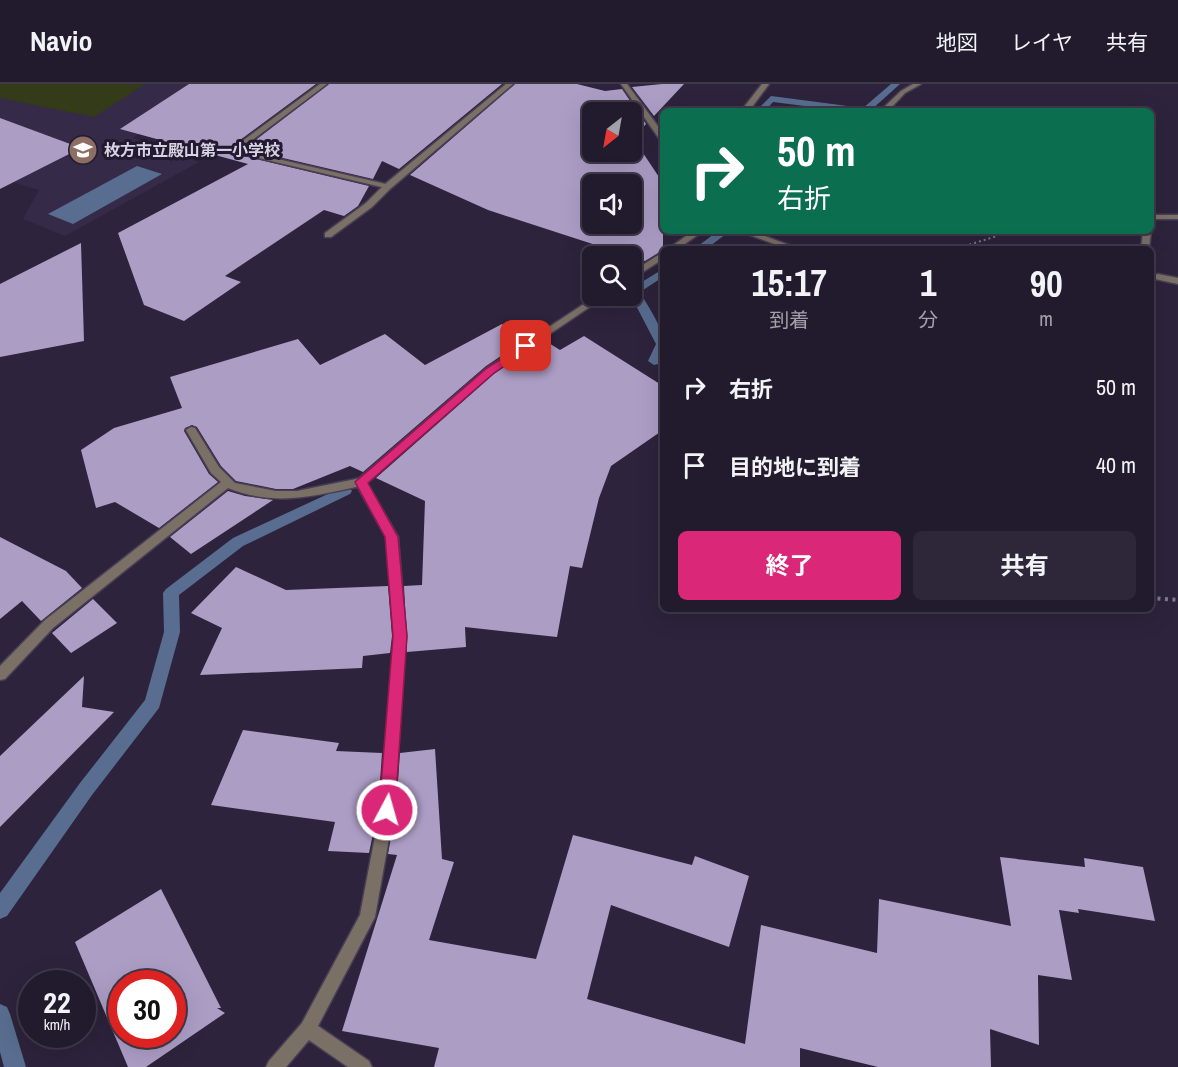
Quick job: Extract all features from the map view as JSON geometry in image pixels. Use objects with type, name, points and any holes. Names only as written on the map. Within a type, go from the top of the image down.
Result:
[{"type":"street","points":[[324,84],[232,151],[387,187]]},
{"type":"street","points":[[328,235],[369,204],[510,84]]},
{"type":"street","points":[[624,84],[660,134]]},
{"type":"street","points":[[747,108],[766,84]]},
{"type":"street","points":[[887,108],[903,92],[918,84]]},
{"type":"street","points":[[1154,217],[1178,218]]},
{"type":"street","points":[[676,246],[694,234]]},
{"type":"street","points":[[752,234],[787,246]]},
{"type":"street","points":[[642,269],[660,257]]},
{"type":"street","points":[[1154,277],[1178,281]]},
{"type":"street","points":[[191,430],[215,470],[232,486],[276,495],[297,495],[361,482],[490,370],[586,306]]},
{"type":"street","points":[[0,675],[49,624],[228,482]]},
{"type":"street","points":[[275,1067],[308,1029],[367,917],[387,810],[400,636],[392,537],[361,482]]},
{"type":"street","points":[[308,1029],[363,1067]]},
{"type":"path","points":[[965,246],[998,234]]},
{"type":"path","points":[[1154,598],[1178,600]]},
{"type":"shaded area","name":"枚方市立殿山第一小学校","points":[[0,84],[213,84],[133,138],[199,162],[65,236],[23,219],[39,190],[0,178]]},
{"type":"green space","points":[[0,84],[145,84],[94,117],[0,98]]},
{"type":"water","points":[[137,166],[162,174],[73,224],[48,214]]},
{"type":"building","points":[[189,84],[316,84],[227,152],[369,186],[358,206],[344,216],[324,210],[225,276],[241,282],[184,321],[144,305],[118,233],[248,164],[120,129]]},
{"type":"building","points":[[329,84],[502,84],[399,169],[382,161],[373,179],[244,149]]},
{"type":"building","points":[[515,84],[577,84],[605,91],[622,89],[631,102],[582,102],[582,162],[642,162],[642,152],[660,178],[660,234],[663,234],[663,246],[660,246],[660,252],[645,261],[642,260],[642,246],[599,246],[488,210],[410,175]]},
{"type":"building","points":[[662,84],[684,84],[654,116],[632,87]]},
{"type":"building","points":[[0,118],[81,148],[0,189]]},
{"type":"building","points":[[81,243],[84,341],[0,357],[0,284]]},
{"type":"building","points":[[502,324],[511,331],[520,326],[534,334],[486,366],[363,472],[350,466],[293,489],[276,489],[236,481],[221,466],[197,427],[192,425],[184,431],[209,474],[218,482],[159,528],[115,502],[96,508],[81,450],[114,428],[182,408],[170,377],[298,339],[320,365],[385,334],[425,365]]},
{"type":"building","points":[[584,336],[660,384],[660,432],[611,466],[599,498],[582,568],[570,566],[557,637],[465,627],[466,647],[407,652],[404,586],[422,585],[425,501],[376,478],[494,374],[544,340],[560,350]]},
{"type":"building","points":[[228,491],[273,500],[191,554],[170,537]]},
{"type":"building","points":[[0,537],[66,571],[82,588],[41,621],[22,601],[0,619]]},
{"type":"building","points":[[236,567],[286,590],[388,586],[392,636],[390,653],[363,656],[362,668],[200,675],[222,628],[191,613]]},
{"type":"building","points":[[93,599],[117,623],[71,653],[52,633]]},
{"type":"building","points":[[84,676],[82,707],[114,712],[0,827],[0,756]]},
{"type":"building","points":[[243,730],[339,743],[336,751],[382,753],[378,810],[369,853],[328,851],[335,822],[211,805]]},
{"type":"building","points":[[435,749],[442,859],[454,862],[429,940],[536,959],[573,835],[692,865],[695,856],[749,876],[729,947],[611,905],[587,999],[745,1044],[761,925],[877,953],[879,899],[1011,926],[1000,857],[1085,867],[1084,858],[1143,867],[1155,921],[1078,909],[1079,913],[1059,910],[1072,980],[1038,975],[1039,1045],[990,1029],[991,1067],[878,1067],[800,1048],[800,1067],[434,1067],[439,1048],[342,1031],[397,855],[388,854],[396,810],[400,753]]},
{"type":"building","points":[[161,889],[221,1008],[217,1008],[225,1013],[186,1040],[186,970],[108,970],[108,1020],[96,992],[96,970],[87,970],[75,942]]},
{"type":"building","points":[[120,1048],[174,1048],[146,1067],[128,1067]]},
{"type":"waterway","points":[[868,108],[896,84]]},
{"type":"waterway","points":[[763,108],[771,99],[842,108]]},
{"type":"waterway","points":[[703,246],[721,234]]},
{"type":"waterway","points":[[660,274],[634,291],[660,340]]},
{"type":"waterway","points":[[654,361],[660,348]]},
{"type":"waterway","points":[[0,909],[86,789],[153,703],[172,632],[171,593],[238,542],[345,491]]},
{"type":"waterway","points":[[0,1014],[15,1067]]},
{"type":"place","name":"枚方市立殿山第一小学校","points":[[83,150]]},
{"type":"route","points":[[387,810],[400,636],[392,537],[361,482],[490,370],[526,346]]}]
